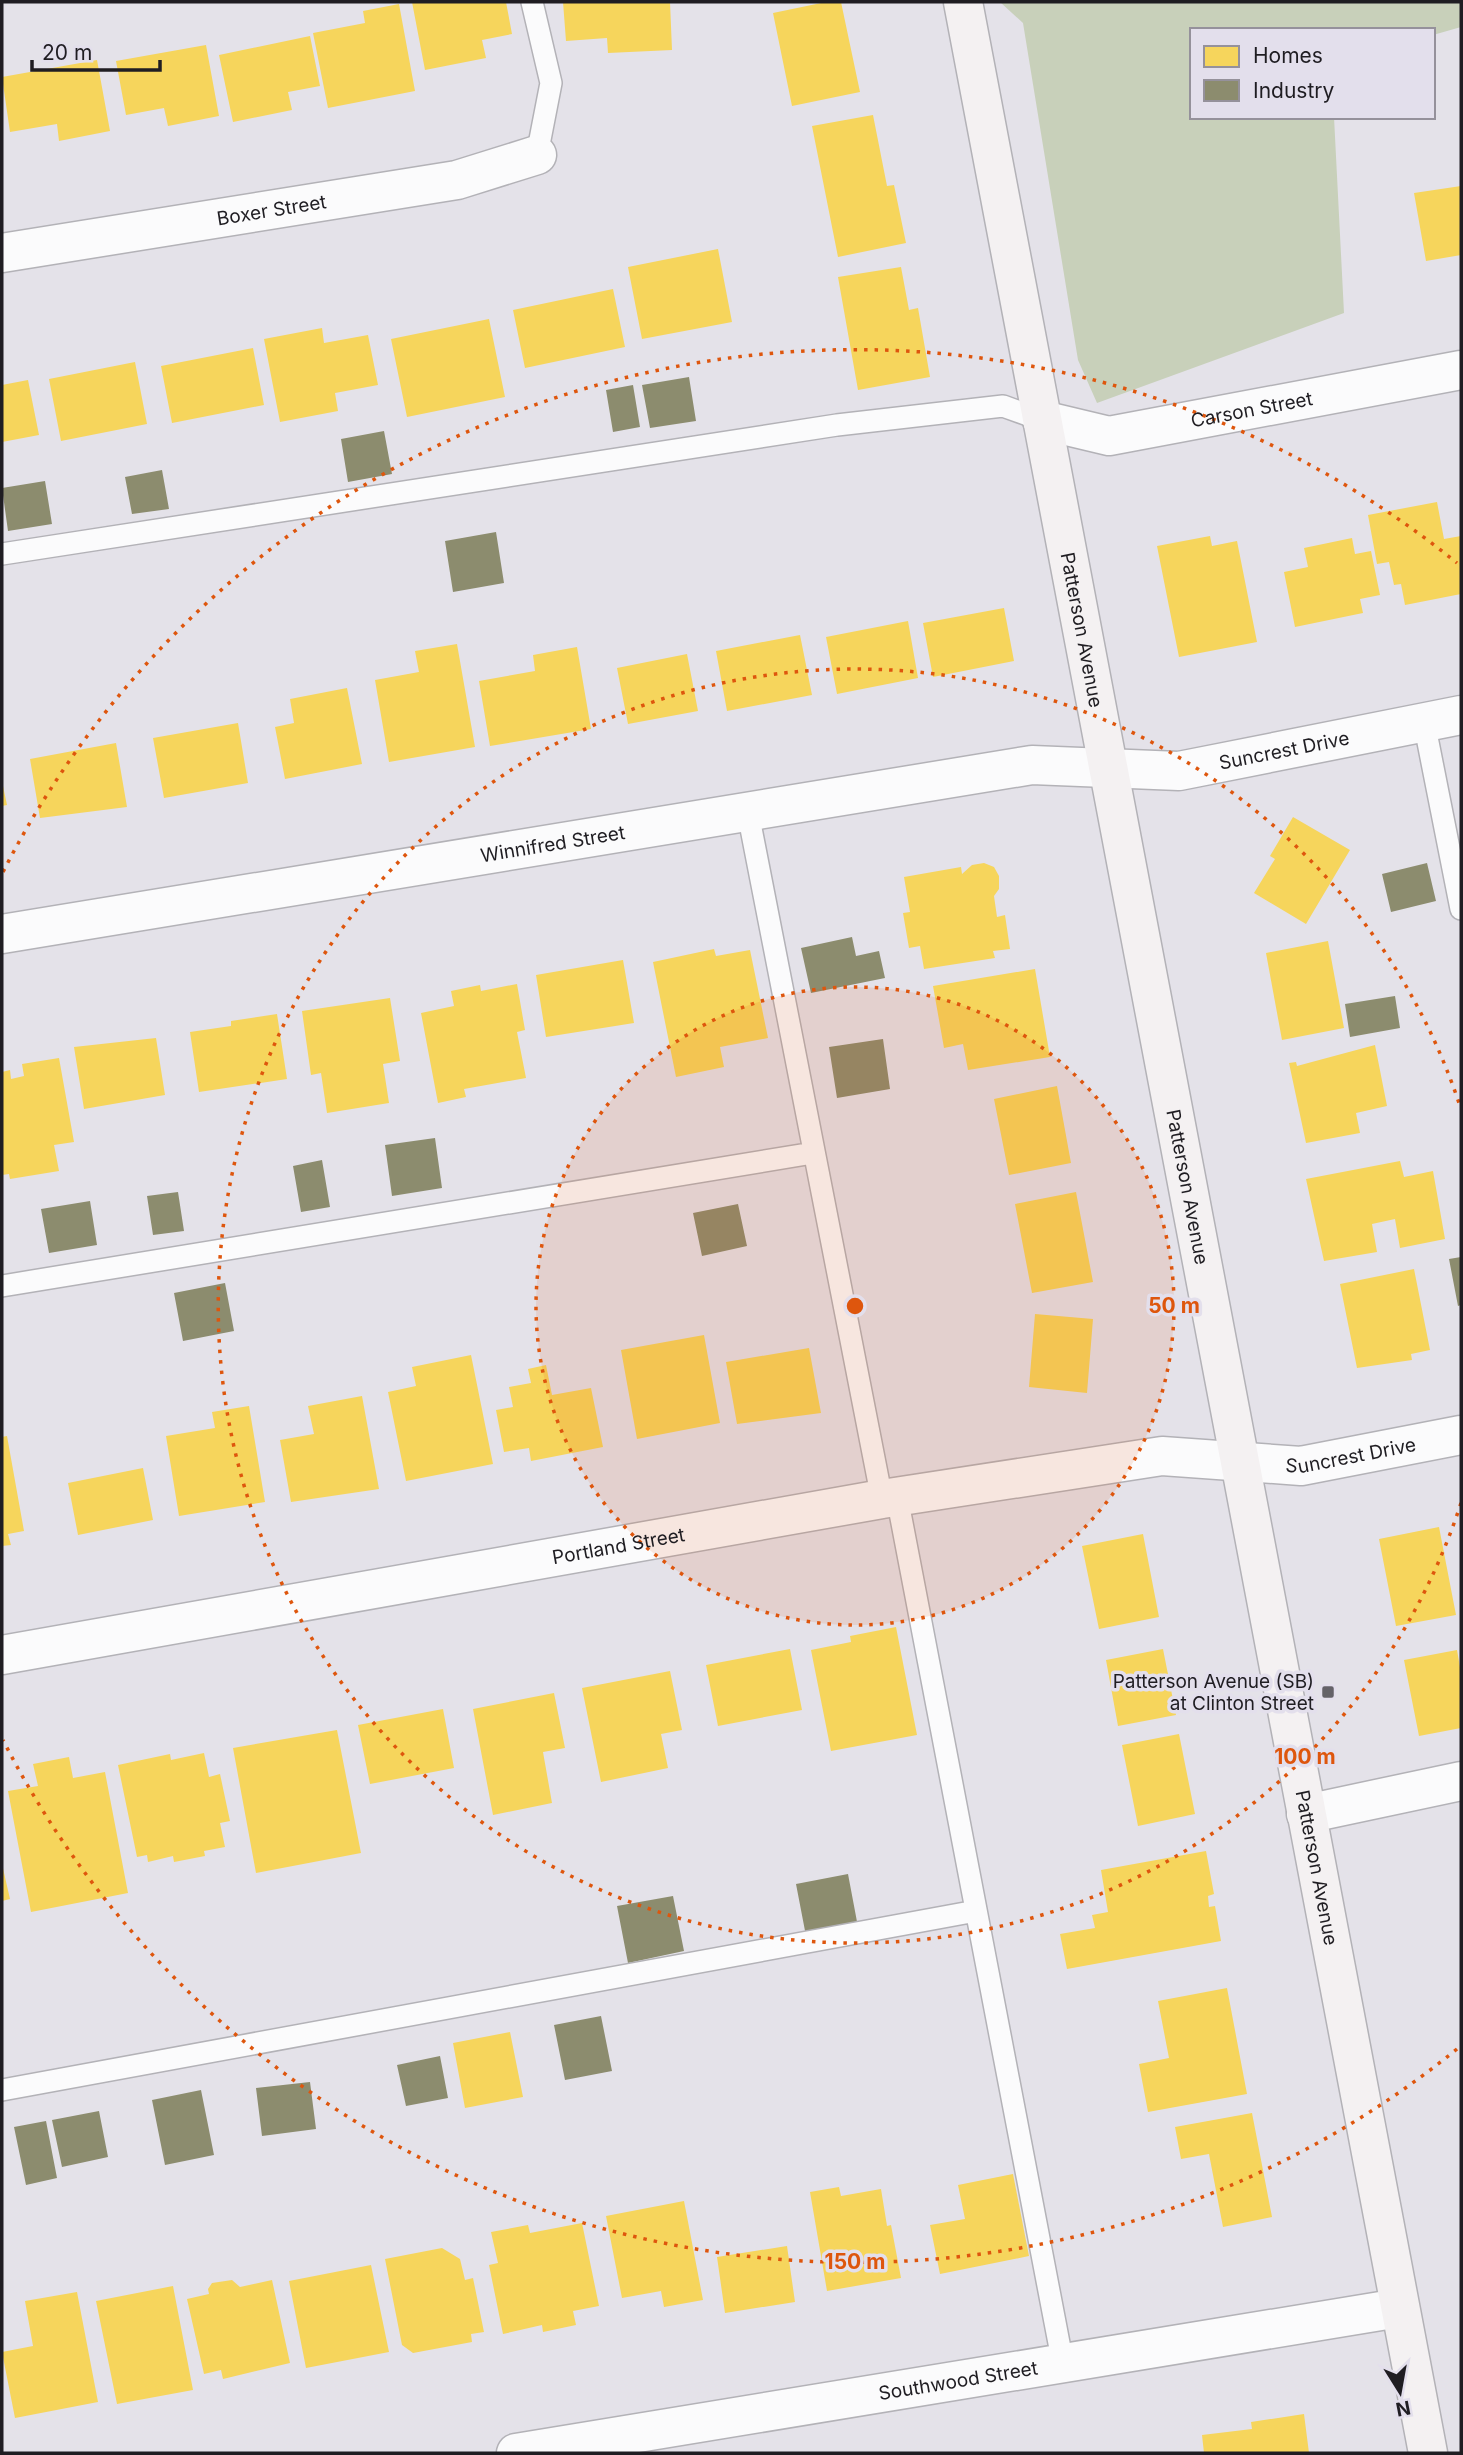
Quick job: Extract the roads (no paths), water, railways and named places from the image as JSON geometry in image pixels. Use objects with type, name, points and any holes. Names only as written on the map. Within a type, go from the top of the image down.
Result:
[{"type":"street","name":"Patterson Avenue","points":[[963,2],[1428,2453]]},
{"type":"street","name":"Boxer Street","points":[[2,253],[457,180],[537,155]]},
{"type":"street","name":"Carson Street","points":[[1042,420],[1109,436],[1461,370]]},
{"type":"street","name":"Suncrest Drive","points":[[1107,766],[1179,771],[1461,715]]},
{"type":"street","name":"Winnifred Street","points":[[2,934],[1032,765],[1107,766]]},
{"type":"street","name":"Suncrest Drive","points":[[1238,1462],[1301,1466],[1461,1435]]},
{"type":"street","name":"Portland Street","points":[[2,1655],[889,1498],[1162,1456],[1238,1462]]},
{"type":"street","points":[[1306,1814],[1461,1781]]},
{"type":"street","name":"Southwood Street","points":[[516,2453],[1399,2308]]},
{"type":"lane","points":[[532,2],[551,83],[537,155]]},
{"type":"lane","points":[[2,555],[837,425],[1003,406],[1042,420]]},
{"type":"lane","points":[[1424,722],[1461,909]]},
{"type":"lane","points":[[748,813],[813,1153],[976,1911],[1063,2364]]},
{"type":"lane","points":[[2,1286],[813,1153]]},
{"type":"lane","points":[[2,2090],[976,1911]]},
{"type":"place","name":"Patterson Avenue (SB) at Clinton Street","points":[[1328,1692]]}]
